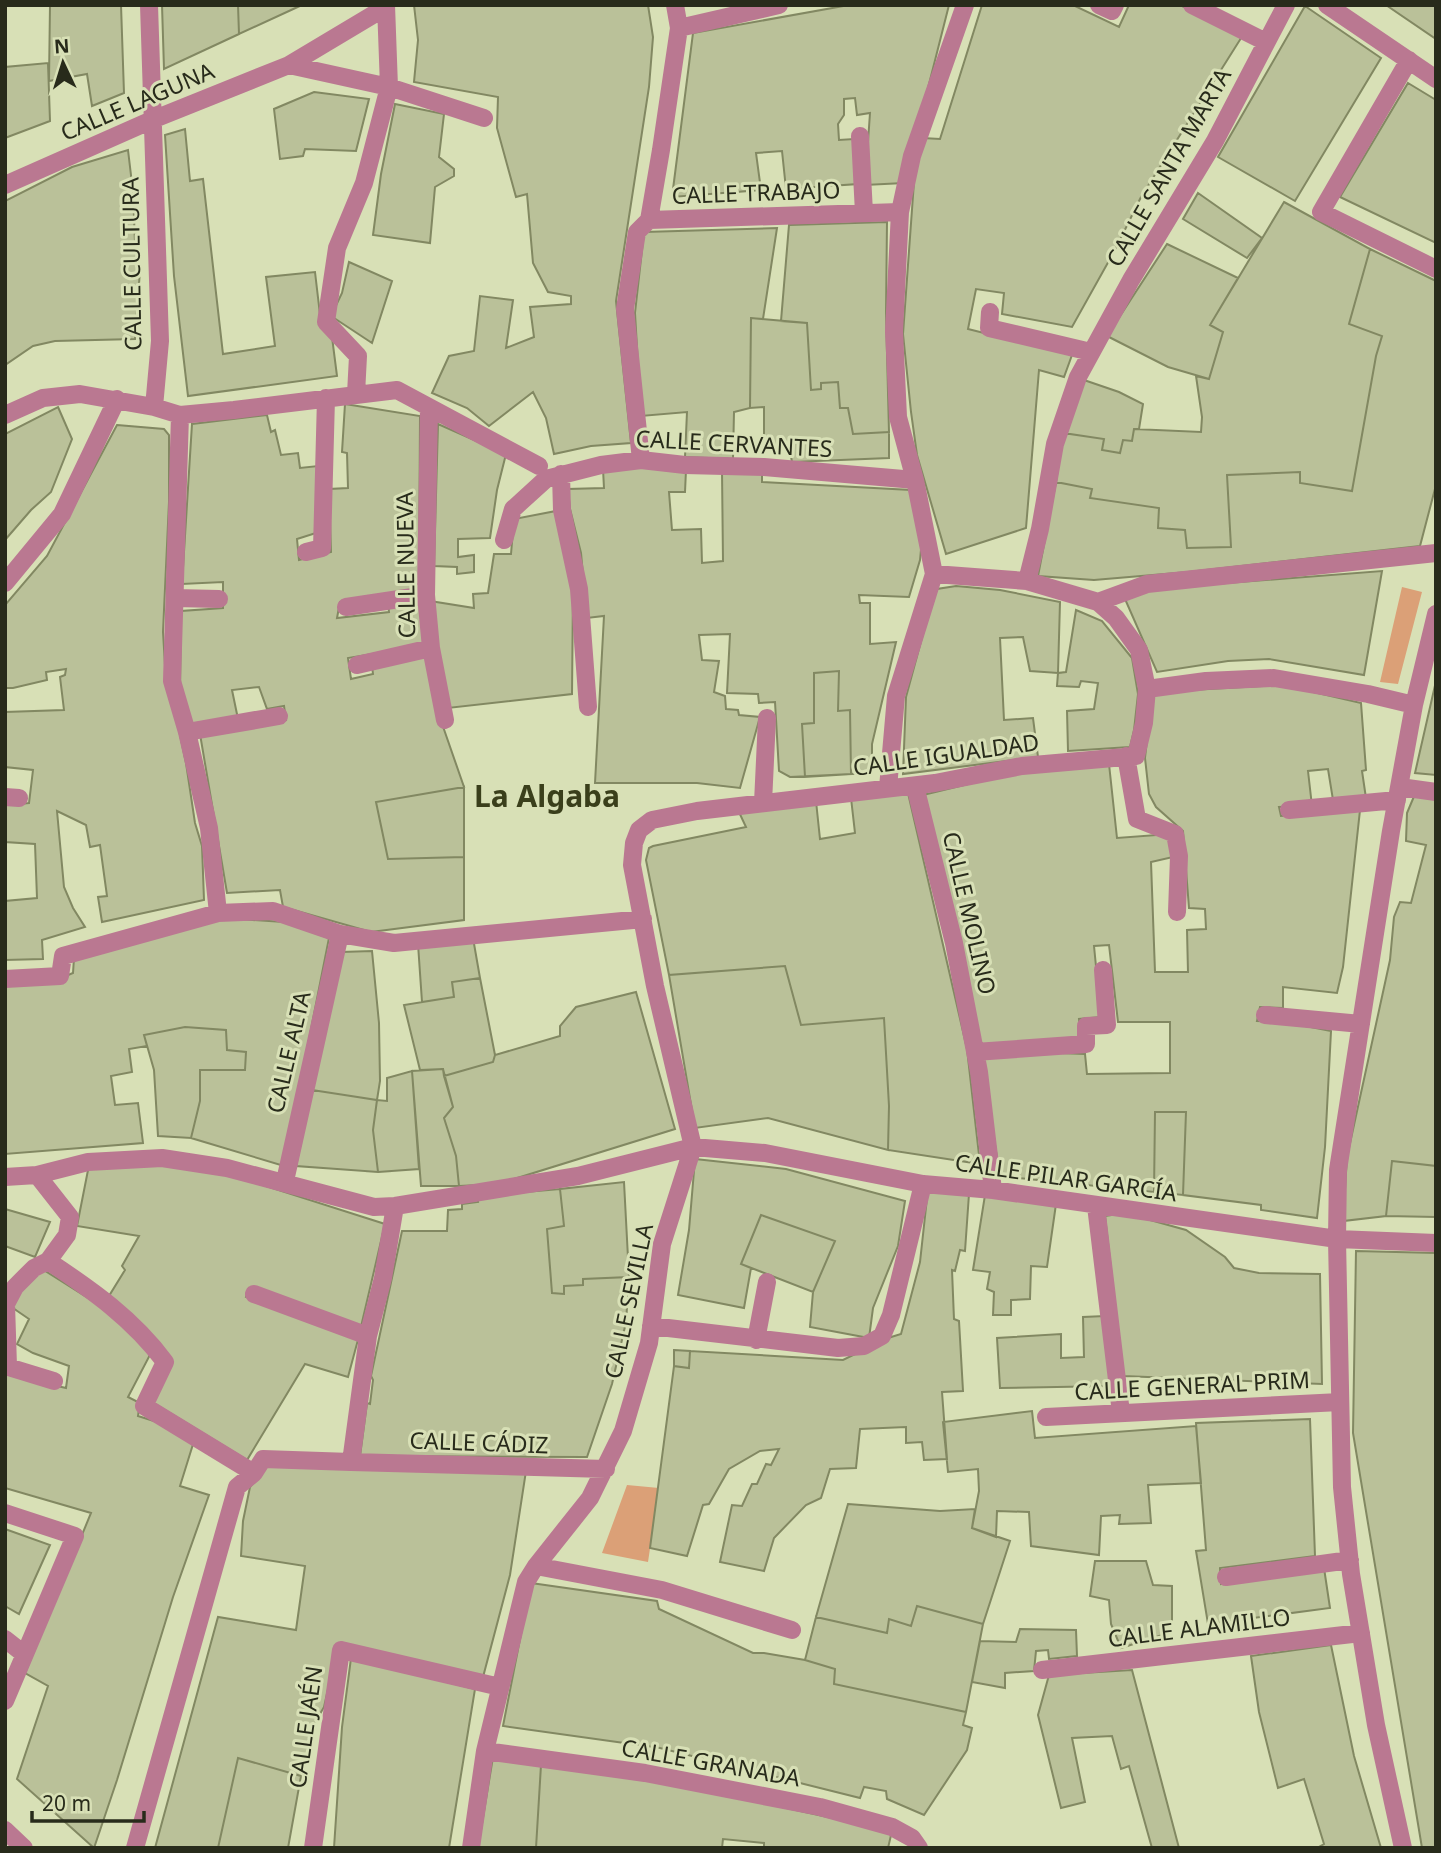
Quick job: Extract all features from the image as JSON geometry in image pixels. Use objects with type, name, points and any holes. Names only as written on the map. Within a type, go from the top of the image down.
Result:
[{"type":"street","name":"CALLE CULTURA","points":[[149,5],[160,341],[154,407]]},
{"type":"street","points":[[641,460],[625,309],[637,232],[649,220],[679,28],[675,5]]},
{"type":"street","points":[[679,28],[779,5]]},
{"type":"street","points":[[888,788],[896,696],[934,573],[915,480],[898,417],[894,331],[900,212],[912,156],[965,5]]},
{"type":"street","points":[[1099,5],[1112,11],[1115,5]]},
{"type":"street","points":[[1192,5],[1266,42]]},
{"type":"street","name":"CALLE SANTA MARTA","points":[[1027,581],[1040,529],[1055,444],[1078,377],[1131,279],[1214,141],[1286,5]]},
{"type":"street","points":[[1327,5],[1436,79]]},
{"type":"street","name":"CALLE LAGUNA","points":[[5,184],[152,120],[289,65],[386,6]]},
{"type":"street","points":[[356,394],[358,356],[326,321],[337,248],[364,183],[389,87],[386,6]]},
{"type":"street","points":[[1409,60],[1321,212],[1436,269]]},
{"type":"street","points":[[289,65],[389,87],[484,118]]},
{"type":"street","name":"CALLE TRABAJO","points":[[860,136],[864,214]]},
{"type":"street","name":"CALLE TRABAJO","points":[[649,220],[900,212]]},
{"type":"street","points":[[990,312],[989,328],[1091,352]]},
{"type":"street","points":[[5,415],[43,398],[80,394],[117,399],[180,415],[397,390],[539,466]]},
{"type":"street","points":[[306,552],[322,548],[326,398]]},
{"type":"street","points":[[5,583],[62,514],[117,399]]},
{"type":"street","name":"CALLE NUEVA","points":[[429,407],[426,596],[431,648],[445,720]]},
{"type":"street","points":[[180,415],[172,681],[209,828],[218,913]]},
{"type":"street","name":"CALLE CERVANTES","points":[[504,540],[513,509],[546,479],[601,465],[641,460],[915,480]]},
{"type":"street","points":[[561,474],[562,510],[579,589],[588,707]]},
{"type":"street","points":[[1098,602],[1147,584],[1436,553]]},
{"type":"street","points":[[934,573],[1027,581],[1098,602],[1116,618],[1139,650],[1147,689],[1144,723],[1131,756],[1137,819],[1175,834],[1179,856],[1177,912]]},
{"type":"street","points":[[346,607],[426,596]]},
{"type":"street","points":[[175,598],[219,599]]},
{"type":"street","points":[[1403,1848],[1376,1725],[1350,1560],[1342,1487],[1338,1170],[1398,794],[1414,705],[1436,614]]},
{"type":"street","points":[[356,665],[431,648]]},
{"type":"street","points":[[1147,689],[1206,681],[1274,678],[1414,705]]},
{"type":"street","points":[[187,732],[279,716]]},
{"type":"street","points":[[763,803],[767,718]]},
{"type":"street","name":"CALLE IGUALDAD","points":[[643,919],[632,865],[634,843],[639,831],[652,820],[697,811],[915,786],[1023,766],[1131,756]]},
{"type":"street","name":"CALLE MOLINO","points":[[915,786],[954,943],[979,1072],[993,1190]]},
{"type":"street","points":[[1289,810],[1398,794],[1436,792]]},
{"type":"street","points":[[5,979],[60,976],[63,956],[218,913],[273,911],[340,934],[394,943],[643,919],[655,986],[692,1147]]},
{"type":"street","name":"CALLE ALTA","points":[[285,1181],[340,934]]},
{"type":"street","points":[[975,1052],[1086,1044],[1086,1026],[1107,1026],[1103,970]]},
{"type":"street","points":[[1265,1015],[1361,1024]]},
{"type":"street","name":"CALLE PILAR GARCÍA","points":[[5,1177],[37,1174],[88,1162],[162,1158],[228,1168],[285,1181],[374,1207],[395,1206],[578,1176],[692,1147],[765,1153],[923,1184],[993,1190],[1337,1239],[1436,1243]]},
{"type":"street","name":"CALLE SEVILLA","points":[[471,1848],[485,1751],[526,1582],[590,1498],[623,1431],[649,1343],[662,1244],[692,1147]]},
{"type":"street","points":[[37,1174],[70,1217],[67,1235],[48,1261],[34,1268],[15,1287],[6,1304],[6,1366],[54,1381]]},
{"type":"street","points":[[651,1326],[838,1348],[864,1346],[882,1336],[891,1315],[923,1184]]},
{"type":"street","points":[[351,1462],[368,1336],[383,1278],[395,1206]]},
{"type":"street","points":[[1096,1206],[1121,1413]]},
{"type":"street","points":[[48,1261],[112,1306],[147,1338],[165,1362],[144,1406],[254,1473],[237,1487],[135,1848]]},
{"type":"street","points":[[756,1340],[767,1282]]},
{"type":"street","points":[[254,1294],[368,1336]]},
{"type":"street","name":"CALLE GENERAL PRIM","points":[[1046,1417],[1340,1402]]},
{"type":"street","name":"CALLE CÁDIZ","points":[[254,1473],[263,1459],[606,1469]]},
{"type":"street","points":[[5,1513],[75,1536],[5,1701]]},
{"type":"street","points":[[1226,1577],[1350,1560]]},
{"type":"street","points":[[536,1566],[662,1590],[792,1630]]},
{"type":"street","name":"CALLE ALAMILLO","points":[[1042,1670],[1361,1633]]},
{"type":"street","points":[[5,1639],[24,1654]]},
{"type":"street","name":"CALLE JAÉN","points":[[313,1848],[341,1650],[500,1686]]},
{"type":"street","name":"CALLE GRANADA","points":[[485,1751],[645,1773],[820,1807],[892,1827],[912,1838],[919,1848]]},
{"type":"street","points":[[5,1830],[24,1848]]},
{"type":"shaded area","points":[[1402,587],[1422,592],[1398,684],[1380,682]]},
{"type":"shaded area","points":[[627,1485],[659,1488],[648,1562],[602,1553]]},
{"type":"building","points":[[50,5],[121,5],[124,93],[92,106],[87,74],[49,81]]},
{"type":"building","points":[[162,5],[238,5],[239,34],[164,69]]},
{"type":"building","points":[[238,5],[302,5],[239,34]]},
{"type":"building","points":[[414,5],[648,5],[653,37],[649,87],[616,301],[631,443],[591,446],[554,454],[546,418],[533,392],[489,426],[467,408],[432,393],[449,356],[474,351],[480,296],[513,300],[506,348],[534,337],[530,307],[571,304],[571,296],[548,292],[533,263],[527,194],[516,197],[497,128],[498,97],[414,82],[418,40]]},
{"type":"building","points":[[849,5],[949,5],[904,183],[865,185],[870,113],[857,115],[855,98],[844,99],[844,115],[838,124],[839,140],[854,139],[858,184],[786,189],[782,151],[756,153],[761,190],[672,197],[693,33]]},
{"type":"building","points":[[982,5],[1073,5],[1119,27],[1129,5],[1180,5],[1243,35],[1141,197],[1072,327],[1002,314],[1004,293],[976,289],[968,329],[1072,355],[1064,377],[1039,370],[1026,528],[946,554],[917,455],[903,334],[915,168],[923,138],[940,139]]},
{"type":"building","points":[[1386,5],[1436,5],[1436,39]]},
{"type":"building","points":[[1305,6],[1381,58],[1295,201],[1218,157]]},
{"type":"building","points":[[48,63],[50,121],[5,138],[5,67]]},
{"type":"building","points":[[1408,83],[1436,100],[1436,243],[1340,197]]},
{"type":"building","points":[[314,92],[369,99],[356,151],[305,149],[303,156],[280,159],[274,109]]},
{"type":"building","points":[[395,104],[444,114],[439,157],[454,169],[454,176],[435,187],[430,243],[373,235],[381,174]]},
{"type":"building","points":[[185,129],[190,181],[203,179],[223,354],[275,346],[266,277],[315,272],[321,323],[332,337],[337,376],[188,396],[174,276],[165,135]]},
{"type":"building","points":[[128,150],[135,243],[140,270],[135,339],[55,341],[33,346],[5,365],[5,201],[72,167]]},
{"type":"building","points":[[1198,193],[1262,238],[1247,258],[1183,219]]},
{"type":"building","points":[[1284,202],[1370,249],[1349,324],[1382,336],[1352,491],[1300,483],[1300,472],[1227,475],[1231,547],[1187,548],[1185,530],[1158,528],[1159,508],[1090,498],[1092,489],[1056,482],[1063,433],[1104,439],[1102,450],[1120,453],[1123,440],[1132,441],[1134,429],[1201,432],[1202,417],[1196,376],[1209,379],[1223,332],[1210,325]]},
{"type":"building","points":[[887,222],[889,432],[853,434],[848,408],[840,408],[838,382],[821,383],[821,389],[811,390],[807,323],[781,321],[789,225]]},
{"type":"building","points":[[777,228],[763,319],[751,318],[750,408],[734,412],[733,459],[685,457],[687,412],[641,416],[635,313],[644,232]]},
{"type":"building","points":[[1167,244],[1238,278],[1210,325],[1223,332],[1209,379],[1168,367],[1107,336]]},
{"type":"building","points":[[1370,249],[1436,281],[1436,485],[1420,546],[1094,580],[1038,576],[1056,482],[1092,489],[1090,498],[1159,508],[1158,528],[1185,530],[1187,548],[1231,547],[1227,475],[1300,472],[1300,483],[1352,491],[1382,336],[1349,324]]},
{"type":"building","points":[[349,262],[392,281],[372,343],[331,316],[342,293]]},
{"type":"building","points":[[751,318],[807,323],[811,390],[821,389],[821,383],[838,382],[840,408],[848,408],[853,434],[889,432],[889,458],[792,462],[789,445],[764,447],[764,407],[750,408]]},
{"type":"building","points":[[1081,379],[1119,392],[1143,404],[1139,429],[1134,429],[1132,441],[1123,440],[1120,453],[1102,450],[1104,439],[1063,433]]},
{"type":"building","points":[[345,404],[420,416],[419,591],[340,602],[337,618],[389,612],[388,603],[421,601],[426,645],[348,658],[351,679],[373,674],[372,666],[425,654],[439,715],[464,787],[376,802],[388,859],[464,857],[464,920],[371,932],[283,907],[280,890],[227,893],[200,734],[286,720],[284,706],[267,709],[259,687],[232,690],[238,719],[192,725],[180,693],[181,611],[223,608],[223,582],[182,584],[192,424],[267,415],[271,432],[275,430],[281,455],[298,453],[300,468],[318,466],[316,533],[297,539],[299,560],[331,552],[329,489],[348,488],[347,453],[342,452]]},
{"type":"building","points":[[58,407],[72,439],[51,492],[5,540],[5,434]]},
{"type":"building","points":[[438,424],[506,454],[497,490],[490,538],[458,539],[458,557],[474,555],[474,572],[457,574],[457,567],[434,566]]},
{"type":"building","points":[[117,425],[164,429],[169,435],[163,632],[165,665],[186,763],[195,823],[202,846],[204,900],[102,922],[98,897],[107,896],[100,845],[90,847],[86,825],[57,811],[64,887],[85,927],[42,940],[43,959],[5,960],[5,901],[37,898],[35,844],[5,842],[5,805],[29,803],[33,770],[5,767],[5,712],[64,710],[60,677],[65,675],[66,669],[46,672],[47,680],[5,688],[5,605],[47,556]]},
{"type":"building","points":[[663,466],[686,470],[685,492],[669,492],[672,530],[701,529],[702,563],[723,561],[722,471],[762,471],[762,482],[911,490],[922,539],[920,560],[909,597],[859,595],[860,603],[870,603],[870,644],[896,642],[872,744],[872,773],[790,777],[779,771],[775,702],[759,703],[758,694],[727,693],[730,634],[699,635],[702,660],[719,661],[714,692],[725,696],[726,709],[738,710],[739,715],[760,717],[740,788],[697,783],[595,783],[604,616],[587,618],[581,553],[568,489],[604,488],[603,469]]},
{"type":"building","points":[[556,511],[573,589],[572,694],[448,708],[430,601],[474,608],[473,594],[488,593],[494,554],[511,554],[514,519]]},
{"type":"building","points":[[1382,571],[1364,675],[1269,659],[1228,661],[1157,672],[1125,599],[1149,589]]},
{"type":"building","points":[[956,586],[1000,590],[1060,602],[1058,673],[1030,671],[1023,637],[1000,638],[1004,720],[1033,718],[1038,757],[903,774],[906,697],[923,634],[937,589]]},
{"type":"building","points":[[1076,610],[1102,621],[1132,658],[1138,694],[1130,747],[1068,751],[1067,711],[1094,709],[1098,683],[1081,681],[1079,687],[1057,686],[1058,673],[1066,672]]},
{"type":"building","points":[[839,671],[838,711],[850,710],[851,774],[805,777],[802,724],[814,723],[814,673]]},
{"type":"building","points":[[1436,681],[1436,775],[1415,773]]},
{"type":"building","points":[[1283,685],[1361,703],[1366,770],[1362,771],[1366,798],[1333,800],[1328,769],[1308,771],[1312,806],[1279,807],[1281,816],[1360,810],[1343,967],[1337,993],[1283,987],[1283,1008],[1260,1007],[1257,1021],[1285,1022],[1331,1031],[1325,1147],[1317,1218],[1261,1210],[1261,1205],[1183,1195],[1186,1112],[1155,1112],[1154,1192],[1000,1176],[981,1058],[1033,1052],[1085,1054],[1087,1074],[1170,1073],[1170,1022],[1118,1022],[1109,945],[1094,946],[1101,1017],[1079,1019],[1081,1037],[980,1046],[923,795],[1018,772],[1109,764],[1117,838],[1170,834],[1173,857],[1151,862],[1155,972],[1188,972],[1187,930],[1206,929],[1205,909],[1189,908],[1183,831],[1156,807],[1149,794],[1145,758],[1155,692]]},
{"type":"building","points":[[464,787],[464,857],[388,859],[376,802]]},
{"type":"building","points":[[908,793],[967,1049],[980,1164],[888,1150],[889,1106],[884,1018],[801,1025],[785,966],[669,975],[646,860],[649,848],[653,846],[746,827],[738,810],[816,801],[820,839],[855,833],[851,798]]},
{"type":"building","points":[[1415,794],[1436,798],[1436,1166],[1392,1161],[1386,1216],[1343,1221],[1347,1157],[1390,960],[1394,917],[1400,902],[1411,903],[1426,845],[1406,841],[1407,813]]},
{"type":"building","points":[[221,918],[284,922],[329,938],[284,1166],[191,1138],[200,1101],[200,1070],[245,1070],[246,1052],[227,1050],[226,1030],[185,1027],[144,1035],[147,1046],[129,1049],[132,1072],[111,1076],[115,1105],[138,1103],[143,1143],[5,1154],[5,985],[56,980],[73,973],[74,958]]},
{"type":"building","points":[[473,938],[480,978],[452,982],[454,997],[422,1002],[418,944]]},
{"type":"building","points":[[372,951],[379,1023],[380,1081],[377,1100],[312,1090],[341,952]]},
{"type":"building","points":[[785,966],[801,1025],[884,1018],[889,1106],[888,1150],[768,1118],[695,1128],[669,975]]},
{"type":"building","points":[[480,978],[495,1055],[493,1062],[444,1076],[443,1069],[420,1070],[404,1005],[454,997],[452,982]]},
{"type":"building","points":[[636,992],[675,1129],[498,1184],[459,1186],[456,1156],[444,1118],[453,1107],[444,1076],[493,1062],[495,1055],[560,1036],[560,1026],[576,1007]]},
{"type":"building","points":[[185,1027],[226,1030],[227,1050],[246,1052],[245,1070],[200,1070],[200,1101],[191,1138],[158,1136],[154,1070],[144,1035]]},
{"type":"building","points":[[443,1069],[453,1107],[444,1118],[456,1156],[459,1186],[421,1186],[412,1071]]},
{"type":"building","points":[[412,1071],[419,1169],[378,1172],[373,1130],[377,1100],[387,1101],[387,1078]]},
{"type":"building","points":[[312,1090],[377,1100],[373,1130],[378,1172],[296,1166]]},
{"type":"building","points":[[1155,1112],[1186,1112],[1183,1195],[1154,1192]]},
{"type":"building","points":[[695,1159],[786,1169],[905,1201],[898,1246],[873,1308],[869,1338],[810,1327],[813,1292],[835,1241],[761,1215],[741,1264],[751,1268],[744,1308],[678,1295],[689,1230]]},
{"type":"building","points":[[1392,1161],[1436,1166],[1436,1217],[1386,1216]]},
{"type":"building","points":[[151,1164],[225,1173],[385,1224],[360,1331],[249,1288],[246,1297],[359,1336],[348,1377],[305,1364],[247,1460],[152,1402],[168,1360],[109,1296],[125,1270],[122,1266],[139,1236],[77,1226],[89,1165]]},
{"type":"building","points":[[624,1182],[629,1277],[583,1279],[583,1285],[564,1286],[564,1294],[552,1293],[547,1229],[564,1226],[560,1189]]},
{"type":"building","points":[[560,1189],[564,1226],[547,1229],[552,1293],[564,1294],[564,1286],[583,1285],[583,1279],[629,1277],[626,1322],[612,1384],[587,1457],[360,1456],[367,1403],[370,1404],[373,1380],[371,1376],[402,1231],[447,1231],[448,1210],[462,1209],[462,1204],[478,1202],[477,1196]]},
{"type":"building","points":[[928,1189],[969,1194],[965,1251],[960,1250],[955,1271],[952,1270],[954,1319],[959,1321],[963,1391],[942,1392],[947,1459],[924,1460],[922,1442],[906,1443],[906,1427],[860,1429],[856,1468],[830,1469],[821,1498],[806,1505],[774,1538],[764,1571],[720,1562],[732,1505],[742,1506],[752,1484],[757,1484],[766,1464],[771,1465],[779,1449],[760,1451],[729,1469],[709,1504],[703,1505],[687,1556],[650,1548],[674,1366],[689,1368],[690,1351],[843,1360],[901,1334],[920,1262]]},
{"type":"building","points":[[985,1195],[1056,1204],[1047,1267],[1031,1266],[1030,1299],[1011,1300],[1011,1315],[993,1315],[994,1292],[987,1289],[990,1272],[973,1270]]},
{"type":"building","points":[[5,1209],[50,1222],[35,1257],[5,1246]]},
{"type":"building","points":[[1125,1213],[1186,1230],[1225,1257],[1234,1268],[1259,1273],[1320,1274],[1322,1384],[1123,1376],[1105,1216]]},
{"type":"building","points":[[761,1215],[835,1241],[813,1292],[741,1264]]},
{"type":"building","points":[[1356,1251],[1436,1253],[1436,1848],[1422,1848],[1353,1433]]},
{"type":"building","points":[[39,1267],[126,1322],[152,1351],[128,1397],[140,1403],[138,1416],[157,1422],[194,1441],[180,1486],[209,1495],[173,1597],[94,1848],[17,1779],[48,1686],[25,1673],[91,1513],[5,1488],[5,1374],[66,1388],[69,1366],[17,1344],[29,1319],[10,1306]]},
{"type":"building","points":[[1105,1316],[1111,1386],[1000,1388],[997,1338],[1061,1334],[1061,1358],[1084,1357],[1083,1317]]},
{"type":"building","points":[[674,1350],[690,1351],[689,1368],[674,1366]]},
{"type":"building","points":[[1032,1411],[1035,1438],[1196,1426],[1201,1483],[1148,1485],[1151,1523],[1119,1524],[1120,1515],[1101,1516],[1099,1555],[1031,1546],[1029,1512],[997,1511],[996,1537],[972,1528],[979,1491],[978,1469],[948,1472],[943,1422]]},
{"type":"building","points":[[1310,1419],[1315,1556],[1220,1568],[1221,1584],[1324,1568],[1330,1608],[1208,1624],[1196,1551],[1206,1550],[1196,1423]]},
{"type":"building","points":[[268,1465],[526,1471],[510,1575],[483,1677],[338,1645],[324,1707],[312,1728],[307,1746],[308,1756],[301,1776],[238,1758],[218,1848],[155,1848],[218,1617],[296,1630],[305,1566],[241,1556],[243,1521],[250,1487]]},
{"type":"building","points":[[848,1504],[940,1511],[975,1509],[972,1528],[1010,1541],[983,1624],[917,1606],[911,1626],[889,1619],[887,1633],[816,1617]]},
{"type":"building","points":[[5,1529],[50,1545],[19,1614],[5,1606]]},
{"type":"building","points":[[1095,1561],[1146,1561],[1153,1585],[1172,1586],[1172,1632],[1121,1648],[1111,1624],[1109,1600],[1090,1596]]},
{"type":"building","points":[[531,1583],[657,1601],[659,1609],[753,1653],[805,1660],[835,1669],[834,1684],[966,1712],[963,1725],[972,1728],[967,1750],[924,1815],[887,1799],[886,1791],[864,1787],[860,1798],[660,1748],[503,1726]]},
{"type":"building","points":[[917,1606],[983,1624],[966,1712],[834,1684],[835,1669],[805,1660],[816,1617],[887,1633],[889,1619],[911,1626]]},
{"type":"building","points":[[1020,1629],[1076,1630],[1077,1656],[1049,1659],[1048,1650],[1036,1651],[1034,1671],[1005,1673],[1005,1688],[972,1682],[980,1641],[1016,1642]]},
{"type":"building","points":[[1331,1645],[1354,1756],[1381,1848],[1317,1848],[1324,1844],[1304,1779],[1278,1788],[1259,1712],[1251,1656]]},
{"type":"building","points":[[351,1658],[475,1689],[449,1848],[334,1848],[342,1727]]},
{"type":"building","points":[[1132,1670],[1179,1848],[1152,1848],[1129,1766],[1121,1769],[1112,1736],[1072,1738],[1085,1802],[1061,1808],[1038,1715],[1049,1675]]},
{"type":"building","points":[[493,1757],[541,1765],[536,1848],[478,1848]]},
{"type":"building","points":[[238,1758],[301,1776],[288,1848],[218,1848]]},
{"type":"building","points":[[541,1765],[680,1785],[892,1831],[888,1848],[764,1848],[764,1843],[723,1839],[722,1848],[536,1848]]},
{"type":"district","name":"La Algaba","points":[[547,795]]}]
